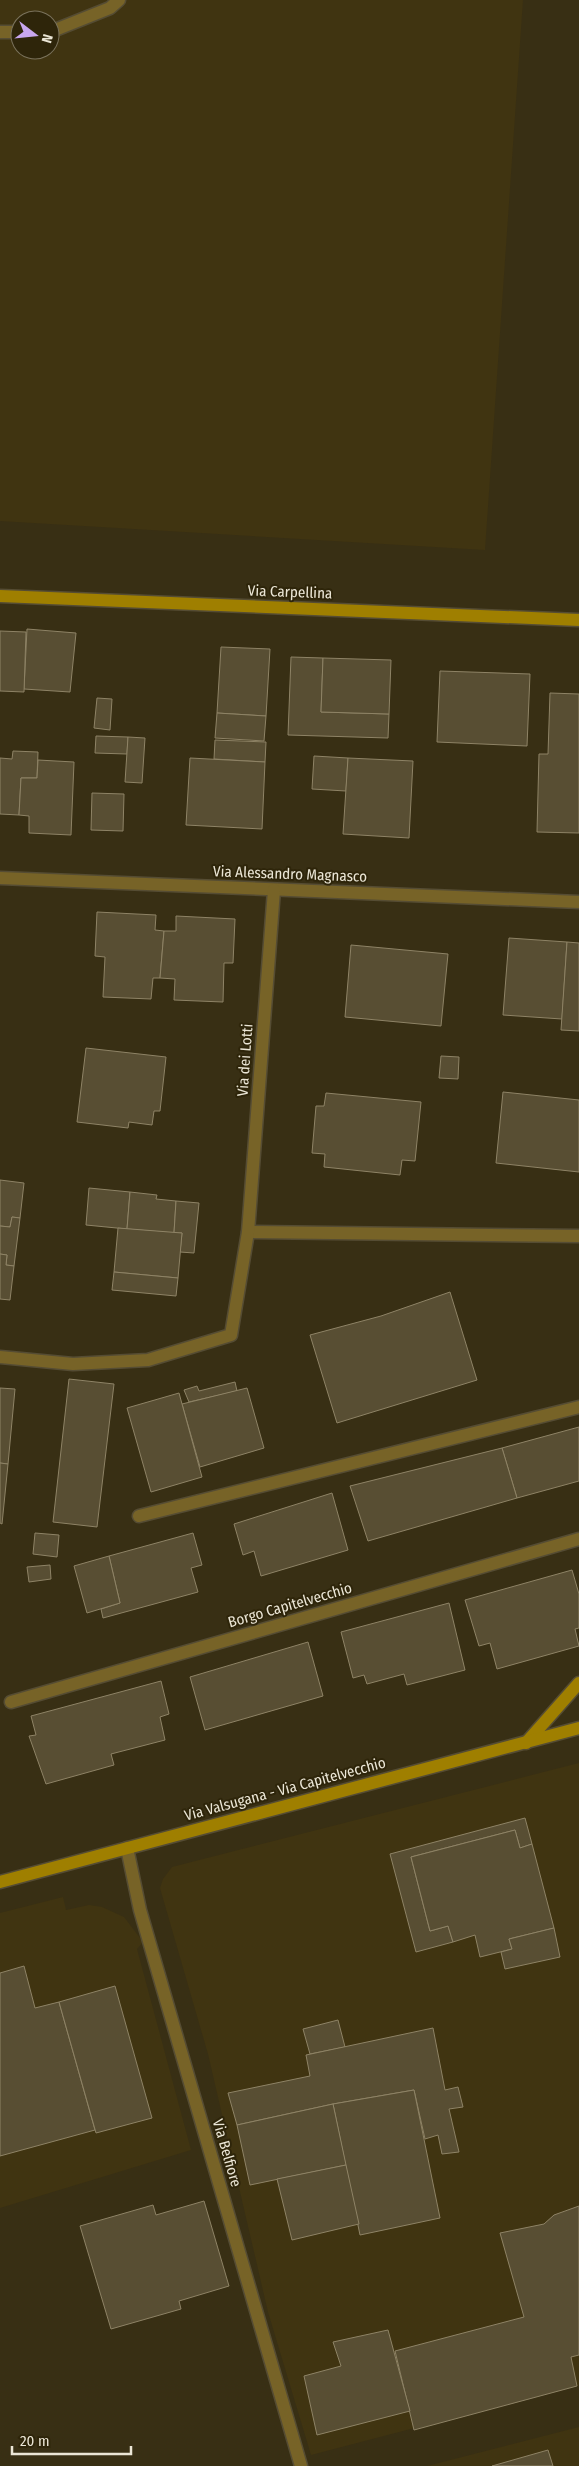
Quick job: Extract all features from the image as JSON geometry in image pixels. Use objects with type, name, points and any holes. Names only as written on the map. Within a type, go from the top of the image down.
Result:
[{"type":"street","points":[[60,28],[110,8],[119,0]]},
{"type":"street","name":"Via Carpellina","points":[[0,596],[579,620]]},
{"type":"street","name":"Via Alessandro Magnasco","points":[[0,878],[579,902]]},
{"type":"street","name":"Via dei Lotti","points":[[0,1357],[73,1364],[148,1360],[231,1335],[248,1232],[274,890]]},
{"type":"street","points":[[248,1232],[579,1236]]},
{"type":"street","points":[[139,1516],[579,1407]]},
{"type":"street","name":"Borgo Capitelvecchio","points":[[11,1702],[579,1539]]},
{"type":"street","points":[[526,1743],[579,1683]]},
{"type":"street","name":"Via Valsugana - Via Capitelvecchio","points":[[0,1882],[579,1728]]},
{"type":"street","name":"Via Belfiore","points":[[127,1848],[140,1910],[301,2466]]},
{"type":"shaded area","points":[[0,0],[523,0],[485,550],[0,521]]},
{"type":"shaded area","points":[[579,1763],[579,2385],[311,2455],[268,2312],[208,2054],[160,1888],[163,1879],[172,1867]]},
{"type":"shaded area","points":[[63,1897],[66,1910],[89,1905],[102,1907],[124,1917],[143,1942],[137,1949],[191,2150],[0,2208],[0,1913]]},
{"type":"shaded area","points":[[579,2427],[579,2466],[427,2466]]},
{"type":"building","points":[[27,629],[76,633],[70,692],[24,689]]},
{"type":"building","points":[[0,631],[26,632],[24,692],[0,691]]},
{"type":"building","points":[[221,647],[270,649],[266,716],[217,713]]},
{"type":"building","points":[[291,657],[323,658],[321,712],[389,714],[388,738],[288,735]]},
{"type":"building","points":[[323,658],[391,660],[389,714],[321,712]]},
{"type":"building","points":[[440,671],[530,674],[527,746],[437,742]]},
{"type":"building","points":[[550,693],[579,694],[579,833],[537,832],[539,754],[548,754]]},
{"type":"building","points":[[97,698],[112,699],[110,730],[94,728]]},
{"type":"building","points":[[217,713],[266,716],[264,741],[215,738]]},
{"type":"building","points":[[96,736],[128,737],[127,754],[95,753]]},
{"type":"building","points":[[128,737],[145,738],[142,783],[125,782]]},
{"type":"building","points":[[215,740],[266,742],[265,762],[214,759]]},
{"type":"building","points":[[13,751],[38,752],[37,778],[21,778],[19,815],[0,814],[0,758],[12,759]]},
{"type":"building","points":[[314,756],[348,758],[346,791],[312,789]]},
{"type":"building","points":[[190,758],[265,762],[262,829],[186,825]]},
{"type":"building","points":[[348,758],[413,761],[409,838],[343,834]]},
{"type":"building","points":[[38,760],[74,762],[71,835],[29,833],[29,816],[19,815],[21,778],[37,778]]},
{"type":"building","points":[[92,793],[124,794],[123,831],[91,830]]},
{"type":"building","points":[[97,912],[156,915],[155,930],[164,931],[160,978],[153,978],[151,999],[103,997],[105,957],[95,956]]},
{"type":"building","points":[[176,916],[235,919],[233,963],[224,963],[223,1002],[174,1000],[175,979],[160,978],[164,931],[176,931]]},
{"type":"building","points":[[509,938],[567,942],[562,1019],[503,1015]]},
{"type":"building","points":[[567,942],[579,943],[579,1031],[561,1030]]},
{"type":"building","points":[[351,945],[448,954],[441,1026],[345,1017]]},
{"type":"building","points":[[86,1048],[166,1057],[160,1111],[154,1111],[152,1125],[129,1122],[128,1128],[77,1122]]},
{"type":"building","points":[[441,1056],[459,1057],[458,1079],[439,1078]]},
{"type":"building","points":[[503,1092],[579,1100],[579,1172],[496,1163]]},
{"type":"building","points":[[326,1093],[421,1102],[415,1161],[402,1160],[400,1175],[324,1167],[325,1154],[312,1153],[316,1106],[324,1106]]},
{"type":"building","points":[[0,1180],[24,1183],[20,1218],[12,1217],[10,1227],[0,1226]]},
{"type":"building","points":[[89,1188],[130,1192],[127,1229],[86,1225]]},
{"type":"building","points":[[130,1192],[157,1195],[156,1199],[176,1201],[174,1233],[127,1229]]},
{"type":"building","points":[[176,1201],[199,1203],[194,1253],[180,1252],[182,1233],[174,1233]]},
{"type":"building","points":[[12,1217],[20,1218],[14,1266],[6,1265],[7,1255],[0,1254],[0,1226],[10,1227]]},
{"type":"building","points":[[118,1228],[182,1233],[178,1278],[114,1272]]},
{"type":"building","points":[[0,1254],[7,1255],[6,1265],[14,1266],[10,1300],[0,1299]]},
{"type":"building","points":[[114,1272],[178,1278],[176,1296],[112,1290]]},
{"type":"building","points":[[450,1292],[477,1380],[337,1423],[310,1335],[381,1316]]},
{"type":"building","points":[[69,1379],[114,1384],[97,1527],[53,1522]]},
{"type":"building","points":[[235,1382],[237,1391],[189,1402],[184,1390],[197,1386],[199,1391]]},
{"type":"building","points":[[0,1388],[15,1389],[8,1464],[0,1463]]},
{"type":"building","points":[[247,1388],[264,1448],[200,1467],[182,1404]]},
{"type":"building","points":[[179,1393],[202,1477],[151,1492],[127,1408]]},
{"type":"building","points":[[579,1427],[579,1481],[517,1498],[502,1448]]},
{"type":"building","points":[[502,1448],[517,1498],[368,1541],[350,1486]]},
{"type":"building","points":[[0,1463],[8,1464],[2,1524],[0,1523]]},
{"type":"building","points":[[332,1493],[348,1550],[261,1576],[254,1551],[243,1555],[234,1524]]},
{"type":"building","points":[[35,1533],[59,1535],[57,1557],[33,1554]]},
{"type":"building","points":[[193,1533],[202,1565],[191,1568],[198,1592],[103,1618],[101,1609],[120,1603],[109,1556]]},
{"type":"building","points":[[109,1556],[120,1603],[87,1613],[74,1566]]},
{"type":"building","points":[[50,1565],[51,1579],[29,1582],[27,1567]]},
{"type":"building","points":[[572,1570],[579,1594],[579,1628],[575,1629],[579,1646],[497,1669],[490,1643],[479,1646],[465,1600]]},
{"type":"building","points":[[449,1603],[465,1670],[407,1685],[404,1674],[367,1684],[364,1675],[353,1678],[341,1632]]},
{"type":"building","points":[[308,1642],[323,1696],[205,1730],[190,1677]]},
{"type":"building","points":[[161,1681],[169,1714],[160,1717],[165,1740],[111,1754],[114,1765],[46,1784],[29,1736],[36,1735],[31,1716]]},
{"type":"building","points":[[525,1818],[532,1844],[520,1848],[515,1830],[411,1857],[430,1931],[448,1926],[453,1942],[416,1952],[390,1854]]},
{"type":"building","points":[[515,1830],[520,1848],[532,1844],[554,1928],[509,1939],[512,1949],[480,1957],[475,1935],[453,1942],[448,1926],[430,1931],[411,1857]]},
{"type":"building","points":[[554,1928],[560,1957],[505,1969],[501,1952],[512,1949],[509,1939]]},
{"type":"building","points":[[24,1966],[35,2008],[59,2002],[95,2130],[0,2156],[0,1973]]},
{"type":"building","points":[[115,1986],[152,2118],[96,2133],[59,2002]]},
{"type":"building","points":[[338,2020],[345,2047],[310,2054],[303,2029]]},
{"type":"building","points":[[433,2028],[445,2090],[458,2087],[463,2107],[449,2109],[459,2152],[442,2154],[438,2135],[425,2139],[414,2090],[333,2104],[237,2125],[228,2093],[310,2076],[306,2055]]},
{"type":"building","points":[[414,2090],[440,2218],[360,2235],[333,2104]]},
{"type":"building","points":[[333,2104],[346,2165],[250,2185],[237,2125]]},
{"type":"building","points":[[346,2165],[359,2224],[292,2240],[277,2179]]},
{"type":"building","points":[[204,2201],[229,2286],[179,2301],[181,2309],[111,2329],[80,2226],[153,2205],[156,2215]]},
{"type":"building","points":[[579,2206],[579,2355],[571,2357],[577,2386],[414,2430],[395,2351],[524,2317],[500,2233],[544,2224],[554,2215]]},
{"type":"building","points":[[388,2330],[410,2411],[317,2435],[304,2376],[341,2366],[333,2342]]},
{"type":"building","points":[[548,2450],[553,2466],[492,2466]]}]
